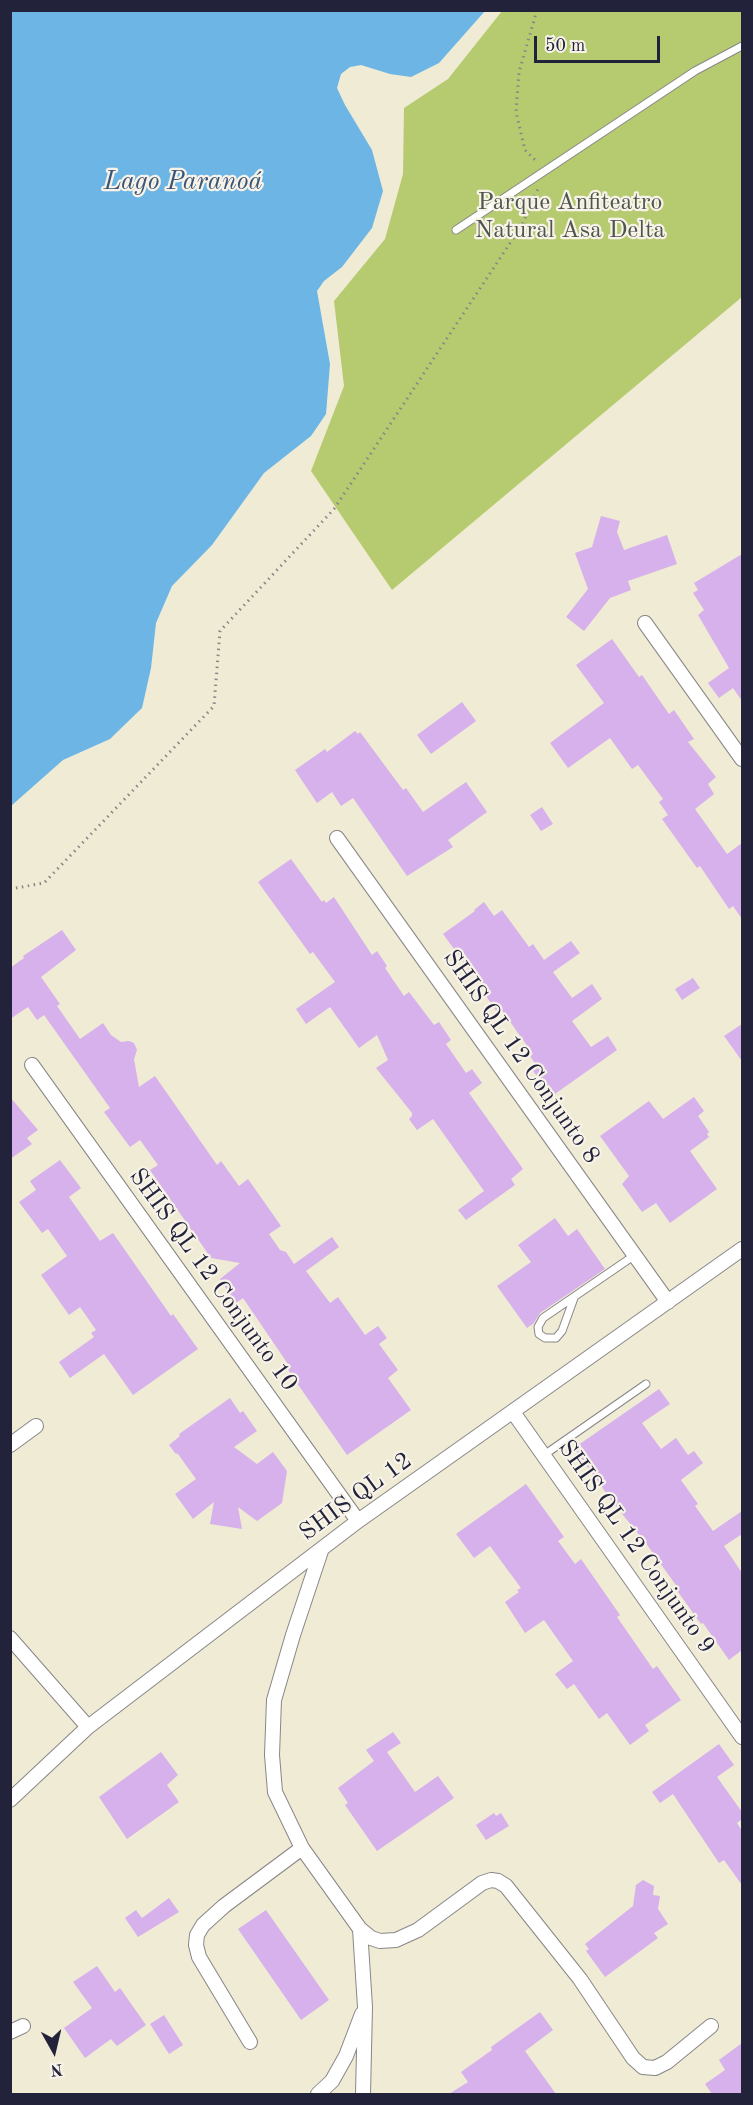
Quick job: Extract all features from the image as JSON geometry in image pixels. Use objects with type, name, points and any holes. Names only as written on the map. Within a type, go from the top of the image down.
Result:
[{"type":"street","points":[[645,623],[742,759]]},
{"type":"street","name":"SHIS QL 12 Conjunto 8","points":[[337,838],[668,1302]]},
{"type":"street","name":"SHIS QL 12 Conjunto 10","points":[[32,1065],[358,1521]]},
{"type":"street","name":"SHIS QL 12","points":[[10,1800],[88,1727],[358,1521],[742,1249]]},
{"type":"street","name":"SHIS QL 12 Conjunto 9","points":[[513,1412],[742,1737]]},
{"type":"street","points":[[10,1445],[36,1426]]},
{"type":"street","points":[[321,1550],[274,1700],[272,1755],[275,1792],[303,1848],[360,1929],[371,1938],[380,1941],[396,1940],[418,1930],[482,1883],[491,1880],[498,1881],[506,1886],[580,1979],[633,2058],[643,2067],[655,2068],[666,2062],[711,2026]]},
{"type":"street","points":[[10,1638],[88,1727]]},
{"type":"street","points":[[250,2042],[199,1957],[196,1945],[197,1935],[203,1925],[224,1906],[303,1848]]},
{"type":"street","points":[[360,1929],[365,2007],[363,2094]]},
{"type":"street","points":[[318,2094],[333,2081],[346,2056],[365,2007]]},
{"type":"lane","points":[[456,230],[695,71],[742,46]]},
{"type":"lane","points":[[574,1298],[562,1331],[556,1338],[545,1338],[539,1334],[538,1327],[543,1318],[634,1256]]},
{"type":"lane","points":[[543,1455],[646,1384]]},
{"type":"path","points":[[10,889],[44,883],[214,706],[220,631],[334,509],[522,225],[547,171],[525,150],[516,112],[519,72],[537,10]]},
{"type":"green space","name":"Parque Anfiteatro Natural Asa Delta","points":[[502,11],[742,11],[742,297],[392,590],[311,471],[344,386],[334,301],[385,239],[403,174],[404,108],[448,79]]},
{"type":"water","name":"Lago Paranoá","points":[[11,10],[485,11],[439,63],[411,77],[390,74],[361,65],[350,67],[341,74],[337,88],[372,150],[383,191],[372,228],[342,267],[324,281],[317,291],[330,364],[326,414],[311,436],[264,473],[212,545],[172,586],[156,623],[151,668],[142,708],[110,739],[63,760],[11,806]]},
{"type":"building","points":[[601,516],[620,521],[617,532],[624,550],[667,535],[677,564],[628,581],[631,590],[610,598],[584,631],[566,617],[588,589],[575,553],[592,547]]},
{"type":"building","points":[[742,554],[742,701],[733,688],[719,698],[708,683],[729,668],[698,615],[704,610],[693,593],[698,590],[694,583]]},
{"type":"building","points":[[612,639],[639,677],[642,675],[669,714],[674,710],[694,739],[688,742],[716,777],[708,784],[714,794],[695,809],[727,854],[742,843],[742,919],[733,906],[729,909],[700,866],[697,868],[662,819],[668,815],[659,802],[663,799],[638,765],[632,769],[610,738],[568,768],[550,743],[604,703],[576,665]]},
{"type":"building","points":[[462,702],[476,721],[431,754],[417,735]]},
{"type":"building","points":[[355,731],[358,734],[360,732],[403,790],[406,788],[423,812],[466,782],[487,812],[448,840],[453,847],[407,876],[353,798],[341,806],[332,792],[317,803],[295,770],[325,749],[327,752]]},
{"type":"building","points":[[542,807],[553,824],[541,831],[530,815]]},
{"type":"building","points":[[291,859],[322,902],[324,900],[326,903],[334,897],[372,955],[377,951],[387,966],[385,968],[404,996],[409,992],[434,1025],[439,1022],[451,1040],[446,1044],[466,1073],[472,1069],[482,1083],[469,1093],[523,1169],[511,1179],[515,1185],[466,1220],[458,1210],[484,1191],[433,1119],[417,1130],[409,1119],[412,1113],[376,1068],[388,1060],[377,1035],[359,1048],[330,1007],[306,1024],[296,1009],[335,982],[313,952],[310,954],[258,882]]},
{"type":"building","points":[[484,902],[494,916],[502,910],[529,947],[533,944],[544,960],[571,941],[580,953],[553,972],[572,998],[592,984],[602,999],[572,1021],[591,1047],[608,1036],[617,1050],[545,1101],[533,1083],[539,1079],[531,1068],[536,1065],[530,1056],[533,1054],[501,1009],[497,1012],[486,996],[488,995],[443,934]]},
{"type":"building","points":[[62,930],[76,950],[41,977],[60,1004],[57,1006],[80,1039],[103,1023],[111,1035],[121,1042],[134,1043],[137,1050],[134,1059],[139,1087],[155,1076],[217,1165],[221,1161],[239,1186],[248,1179],[281,1226],[269,1234],[294,1264],[332,1237],[339,1247],[306,1271],[330,1303],[338,1297],[365,1335],[378,1326],[387,1338],[379,1344],[398,1370],[388,1378],[411,1410],[347,1455],[292,1376],[288,1369],[290,1367],[243,1298],[236,1303],[220,1279],[240,1263],[211,1258],[150,1170],[158,1165],[140,1140],[130,1147],[104,1112],[110,1108],[44,1015],[37,1020],[28,1007],[10,1019],[10,968],[24,958],[23,956]]},
{"type":"building","points":[[693,978],[700,988],[682,1000],[675,989]]},
{"type":"building","points":[[742,1024],[742,1061],[724,1036]]},
{"type":"building","points":[[10,1097],[38,1130],[27,1138],[32,1144],[10,1159]]},
{"type":"building","points":[[694,1097],[704,1111],[698,1116],[709,1132],[707,1134],[709,1137],[690,1151],[717,1189],[670,1223],[656,1203],[642,1212],[622,1184],[629,1176],[600,1136],[649,1101],[663,1119]]},
{"type":"building","points":[[60,1160],[81,1188],[69,1197],[100,1241],[113,1233],[171,1316],[173,1314],[198,1349],[133,1395],[104,1354],[70,1378],[59,1362],[94,1337],[91,1333],[96,1330],[80,1307],[69,1315],[41,1275],[67,1256],[48,1229],[42,1233],[19,1202],[36,1190],[30,1181]]},
{"type":"building","points":[[555,1218],[568,1236],[577,1229],[605,1269],[540,1313],[534,1323],[527,1328],[497,1286],[531,1262],[518,1245]]},
{"type":"building","points":[[659,1389],[670,1404],[642,1423],[661,1449],[676,1438],[688,1455],[694,1451],[703,1463],[681,1480],[698,1504],[695,1506],[713,1531],[742,1511],[742,1534],[724,1546],[742,1573],[742,1650],[729,1660],[676,1589],[678,1588],[645,1542],[614,1504],[574,1448]]},
{"type":"building","points":[[230,1398],[240,1413],[243,1411],[257,1431],[234,1447],[257,1464],[273,1452],[287,1471],[282,1503],[278,1506],[257,1521],[238,1507],[242,1529],[210,1524],[214,1502],[193,1519],[175,1494],[196,1479],[169,1445],[180,1436],[179,1434]]},
{"type":"building","points":[[526,1484],[564,1537],[558,1541],[575,1564],[581,1559],[620,1615],[617,1617],[653,1669],[657,1666],[681,1700],[645,1725],[649,1731],[630,1745],[607,1713],[599,1719],[574,1684],[567,1689],[555,1674],[573,1661],[544,1620],[525,1633],[505,1602],[521,1588],[490,1546],[474,1558],[456,1534]]},
{"type":"building","points":[[393,1732],[401,1743],[387,1752],[415,1792],[438,1776],[454,1798],[377,1851],[345,1805],[348,1803],[338,1788],[374,1761],[366,1750]]},
{"type":"building","points":[[719,1744],[734,1765],[717,1777],[742,1812],[742,1819],[737,1823],[742,1831],[742,1885],[724,1860],[719,1863],[673,1794],[660,1803],[652,1792]]},
{"type":"building","points":[[161,1752],[178,1775],[167,1785],[179,1802],[127,1839],[99,1797]]},
{"type":"building","points":[[494,1813],[496,1816],[501,1813],[509,1826],[486,1840],[476,1825]]},
{"type":"building","points":[[643,1880],[654,1886],[653,1895],[660,1896],[658,1909],[668,1924],[654,1933],[658,1938],[605,1977],[586,1951],[589,1949],[585,1944],[633,1906],[636,1885]]},
{"type":"building","points":[[169,1898],[179,1912],[138,1937],[125,1918],[136,1910],[142,1918]]},
{"type":"building","points":[[266,1910],[329,2000],[301,2020],[238,1929]]},
{"type":"building","points":[[97,1966],[115,1992],[120,1988],[146,2025],[117,2046],[111,2039],[85,2058],[64,2028],[92,2008],[73,1982]]},
{"type":"building","points":[[540,2012],[553,2030],[525,2051],[556,2094],[449,2094],[468,2082],[461,2072]]},
{"type":"building","points":[[164,2015],[183,2045],[169,2054],[150,2024]]},
{"type":"building","points":[[742,2043],[742,2094],[712,2094],[705,2084],[725,2070],[719,2060]]}]
